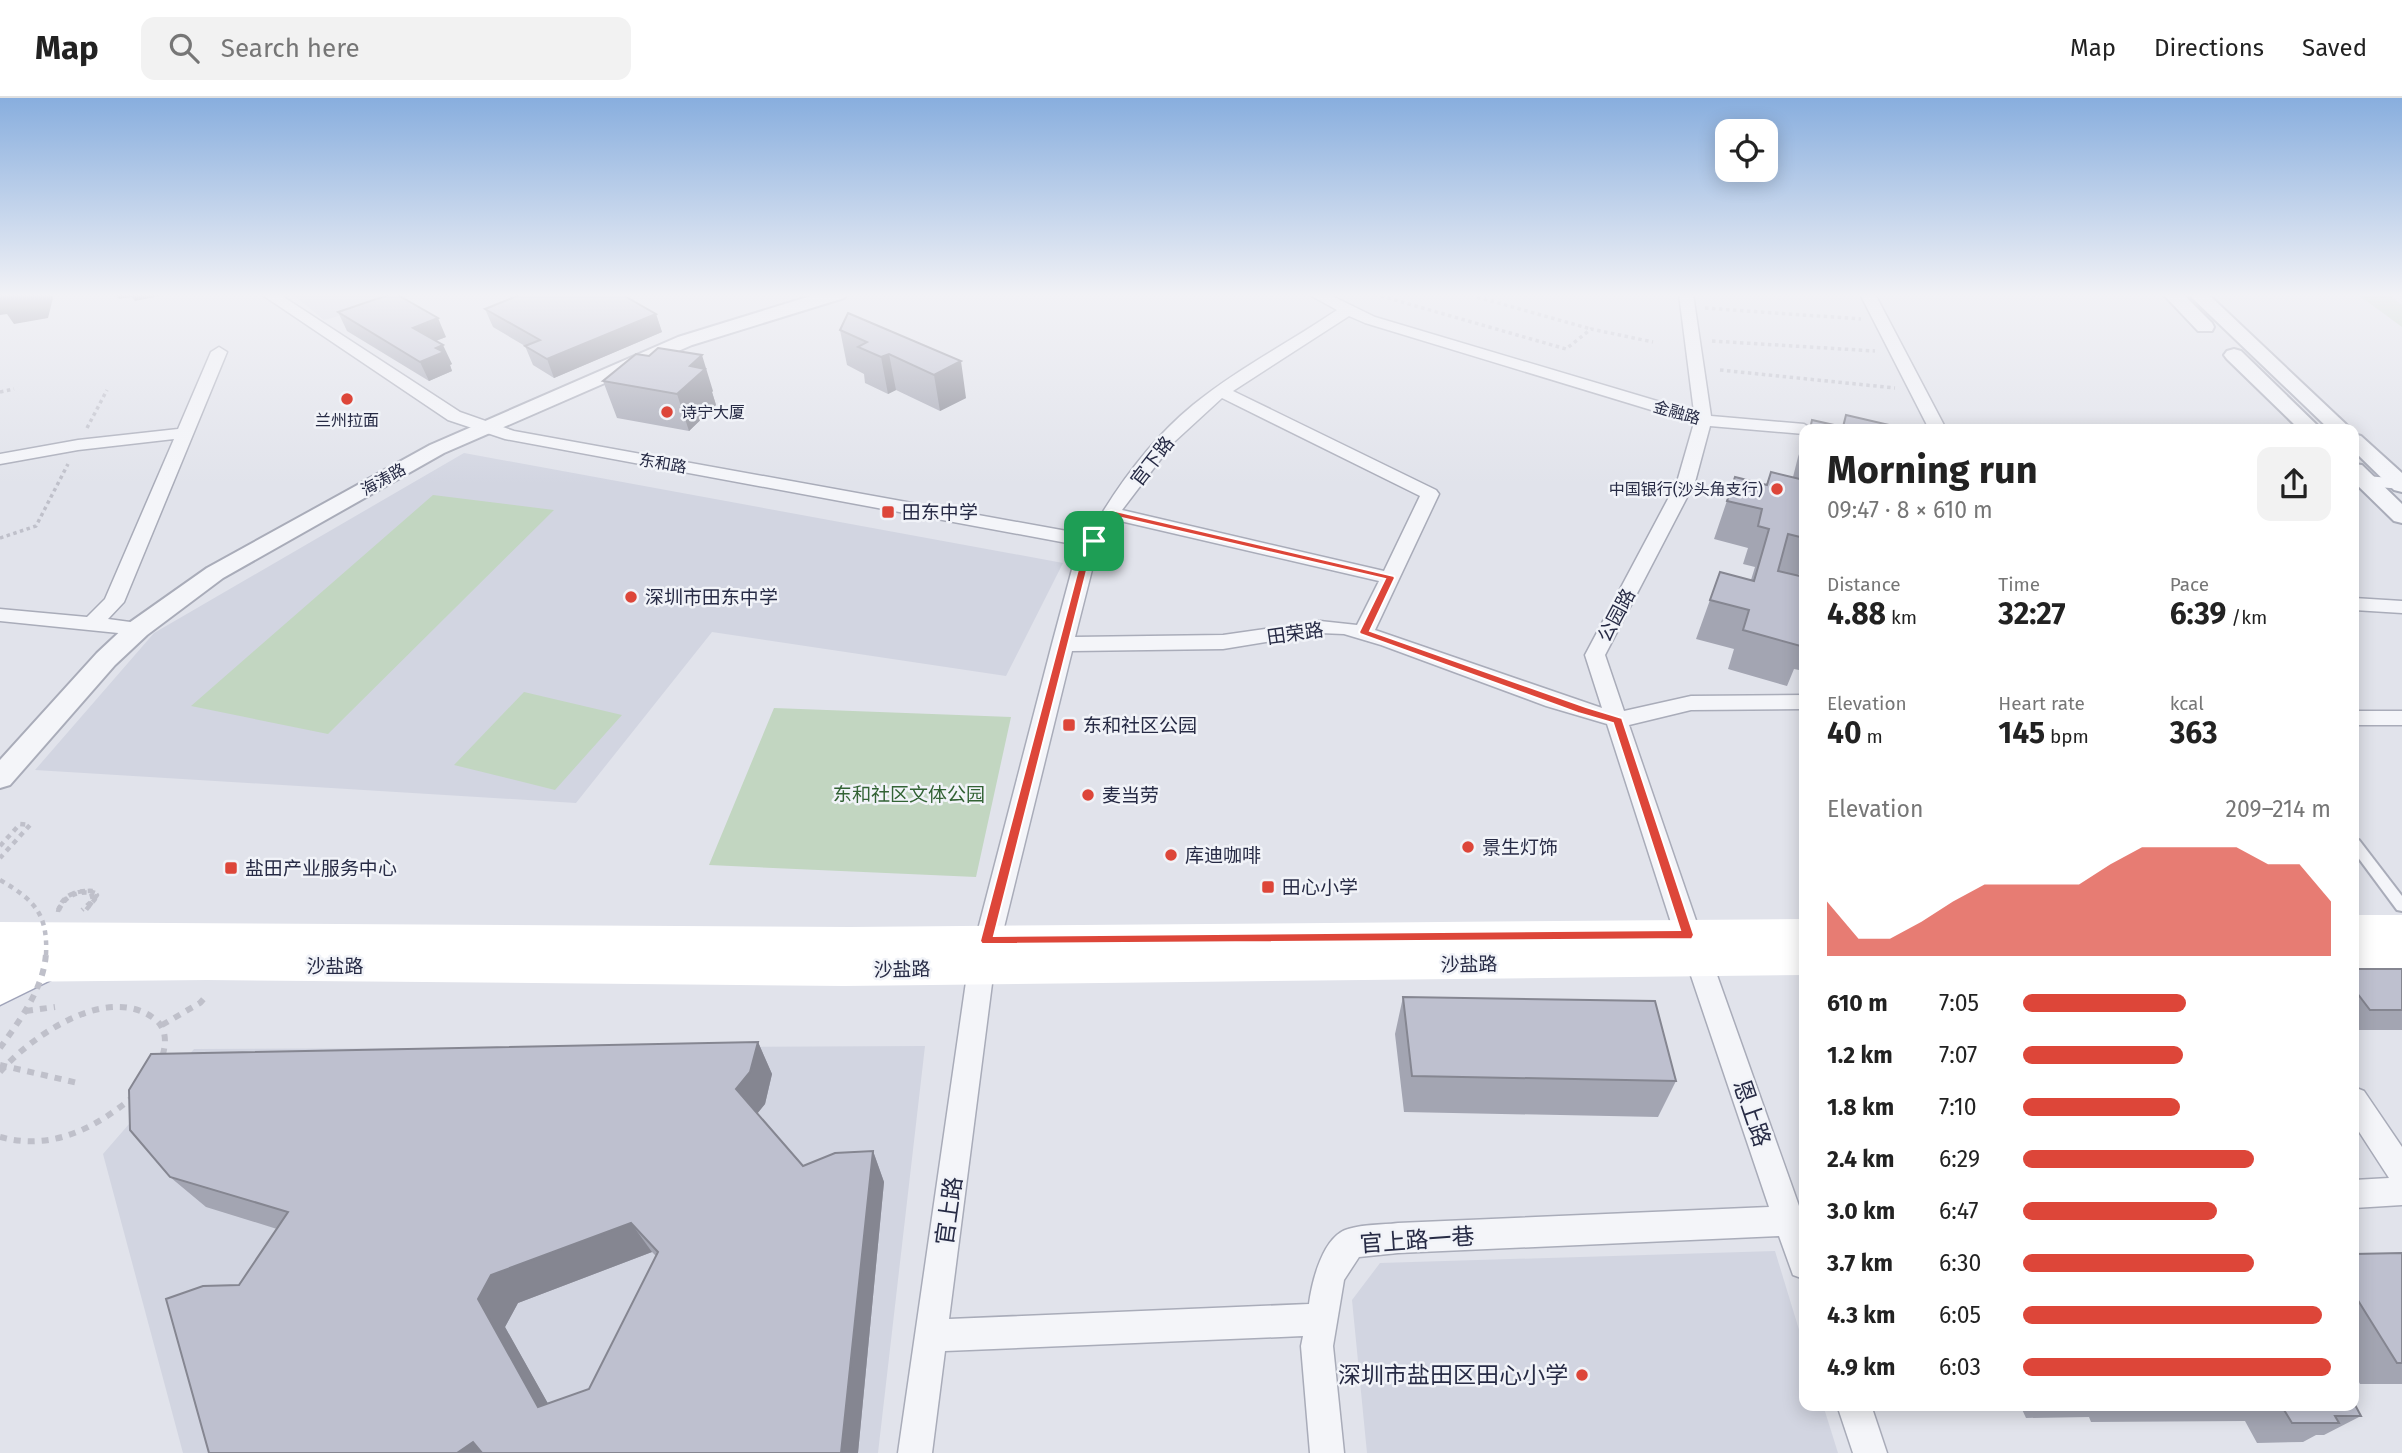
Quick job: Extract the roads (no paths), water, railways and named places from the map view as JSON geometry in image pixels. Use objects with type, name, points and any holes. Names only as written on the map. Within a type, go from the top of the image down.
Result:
[{"type":"main road","points":[[2359,930],[2402,930]]},
{"type":"main road","name":"沙盐路","points":[[0,966],[1693,948],[1799,935]]},
{"type":"main road","name":"沙盐路","points":[[0,937],[983,955]]},
{"type":"main road","name":"沙盐路","points":[[1693,948],[1799,959]]},
{"type":"main road","points":[[2359,955],[2402,954]]},
{"type":"main road","points":[[13,999],[42,965]]},
{"type":"street","points":[[92,624],[114,602],[217,357]]},
{"type":"street","name":"东和路","points":[[364,357],[454,416],[523,438],[1094,541]]},
{"type":"street","name":"海涛路","points":[[0,778],[106,659],[138,629],[215,573],[437,449],[648,357]]},
{"type":"street","name":"官下路","points":[[983,955],[1084,562],[1094,541],[1111,513],[1178,428],[1222,392],[1275,357]]},
{"type":"street","name":"金融路","points":[[1497,357],[1703,420],[1799,429]]},
{"type":"street","name":"公园路","points":[[1693,948],[1595,655],[1686,482],[1703,420],[1697,357]]},
{"type":"street","points":[[1899,357],[1935,424]]},
{"type":"street","points":[[2237,357],[2306,424]]},
{"type":"street","points":[[2264,357],[2336,424]]},
{"type":"street","points":[[1222,392],[1430,494],[1364,632]]},
{"type":"street","points":[[0,459],[78,445],[185,433]]},
{"type":"street","points":[[2359,445],[2401,485]]},
{"type":"street","points":[[2359,477],[2401,485]]},
{"type":"street","points":[[2359,478],[2402,516]]},
{"type":"street","points":[[1111,513],[1390,578]]},
{"type":"street","points":[[2359,604],[2402,607]]},
{"type":"street","points":[[0,615],[138,629]]},
{"type":"street","name":"田荣路","points":[[1062,645],[1223,642],[1320,627],[1364,632],[1573,707],[1618,720],[1692,703],[1799,702]]},
{"type":"street","points":[[2359,718],[2402,718]]},
{"type":"street","name":"恩上路","points":[[1693,948],[1797,1220]]},
{"type":"street","name":"官上路","points":[[915,1453],[983,955]]},
{"type":"street","points":[[2359,1108],[2402,1172]]},
{"type":"street","points":[[2359,1194],[2402,1191]]},
{"type":"street","name":"官上路一巷","points":[[1322,1319],[1329,1275],[1350,1243],[1398,1238],[1797,1220]]},
{"type":"street","points":[[931,1336],[1322,1319],[1317,1346],[1327,1453]]},
{"type":"street","points":[[1856,1411],[1870,1453]]},
{"type":"lane","points":[[2359,850],[2402,906]]},
{"type":"place","name":"兰州拉面","points":[[347,399]]},
{"type":"place","name":"诗宁大厦","points":[[667,412]]},
{"type":"place","name":"中国银行(沙头角支行)","points":[[1777,489]]},
{"type":"place","name":"田东中学","points":[[888,512]]},
{"type":"place","name":"深圳市田东中学","points":[[631,597]]},
{"type":"place","name":"东和社区公园","points":[[1069,725]]},
{"type":"place","name":"麦当劳","points":[[1088,795]]},
{"type":"place","name":"景生灯饰","points":[[1468,847]]},
{"type":"place","name":"库迪咖啡","points":[[1171,855]]},
{"type":"place","name":"盐田产业服务中心","points":[[231,868]]},
{"type":"place","name":"田心小学","points":[[1268,887]]},
{"type":"place","name":"深圳市盐田区田心小学","points":[[1582,1375]]},
{"type":"park label","name":"东和社区文体公园","points":[[909,794]]}]
